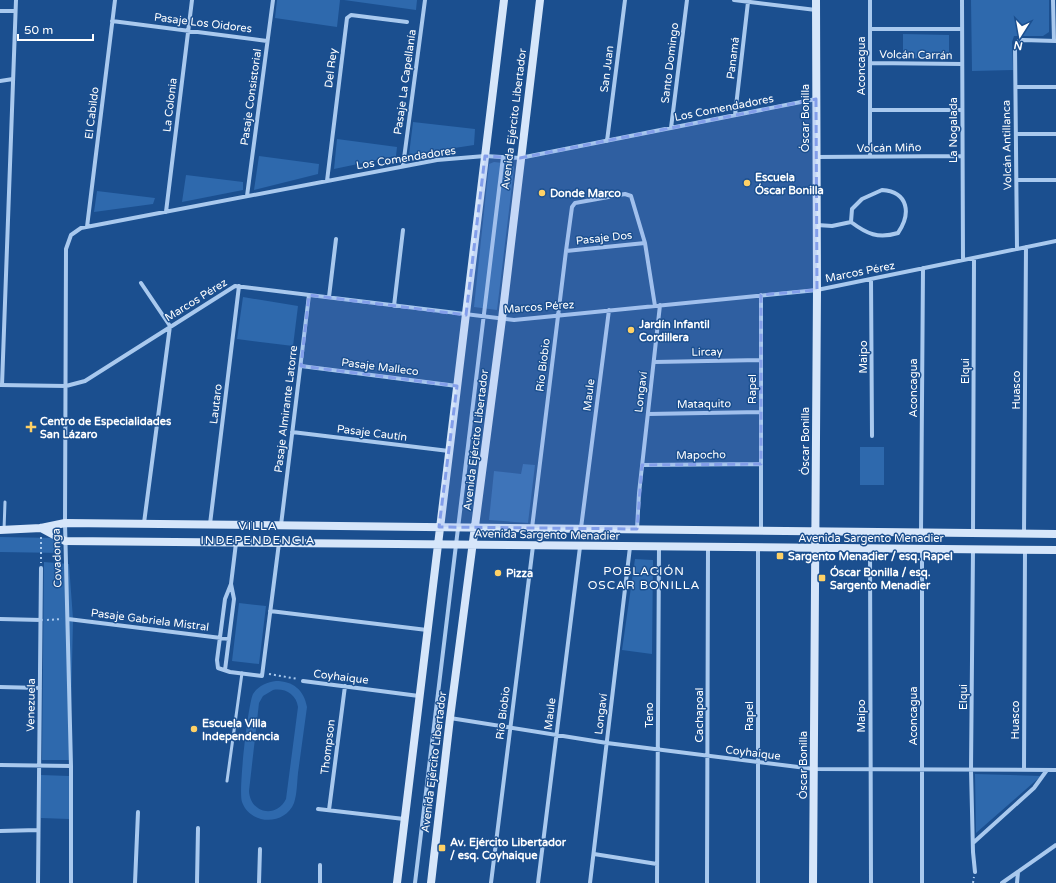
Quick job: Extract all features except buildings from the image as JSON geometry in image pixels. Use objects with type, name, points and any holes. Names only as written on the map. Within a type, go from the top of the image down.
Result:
[{"type":"main road","name":"Avenida Ejército Libertador","points":[[397,883],[504,0]]},
{"type":"main road","name":"Avenida Ejército Libertador","points":[[431,883],[450,718],[502,319],[540,0]]},
{"type":"main road","name":"Óscar Bonilla","points":[[813,883],[817,290],[816,0]]},
{"type":"main road","name":"Avenida Sargento Menadier","points":[[2,530],[41,528],[65,522],[1056,534]]},
{"type":"main road","name":"Avenida Sargento Menadier","points":[[41,528],[66,541],[580,547],[1056,550]]},
{"type":"street","points":[[1,385],[16,0]]},
{"type":"street","name":"El Cabildo","points":[[87,227],[115,0]]},
{"type":"street","name":"La Colonia","points":[[166,212],[192,0]]},
{"type":"street","name":"Pasaje Consistorial","points":[[247,196],[272,0]]},
{"type":"street","name":"Pasaje La Capellanía","points":[[403,166],[425,0]]},
{"type":"street","name":"San Juan","points":[[607,141],[625,0]]},
{"type":"street","name":"Santo Domingo","points":[[671,128],[687,0]]},
{"type":"street","points":[[734,0],[816,10]]},
{"type":"street","name":"Aconcagua","points":[[870,0],[870,157]]},
{"type":"street","name":"La Nogalada","points":[[962,0],[963,260]]},
{"type":"street","points":[[1053,0],[1055,41]]},
{"type":"street","name":"Panamá","points":[[735,115],[748,2]]},
{"type":"street","points":[[0,11],[16,11]]},
{"type":"street","name":"Del Rey","points":[[327,181],[347,18],[351,15],[407,22]]},
{"type":"street","name":"Pasaje Los Oidores","points":[[112,21],[267,40]]},
{"type":"street","points":[[870,29],[962,29]]},
{"type":"street","name":"Volcán Antillanca","points":[[1017,249],[1016,46],[1018,42],[1055,41]]},
{"type":"street","name":"Volcán Carrán","points":[[870,63],[962,64]]},
{"type":"street","points":[[0,81],[13,79]]},
{"type":"street","points":[[1016,87],[1056,87]]},
{"type":"street","name":"Los Comendadores","points":[[71,235],[78,230],[87,227],[403,166],[436,160],[485,156],[520,158],[816,99]]},
{"type":"street","points":[[870,110],[962,110]]},
{"type":"street","points":[[1016,134],[1056,134]]},
{"type":"street","name":"Volcán Miño","points":[[816,157],[962,156]]},
{"type":"street","points":[[415,883],[503,157]]},
{"type":"street","points":[[1017,180],[1056,180]]},
{"type":"street","points":[[891,191],[900,195],[905,204],[906,215],[904,225],[898,234],[884,237],[862,231],[851,222],[852,209],[862,199],[876,192],[891,191]]},
{"type":"street","name":"Río Bíobio","points":[[532,528],[573,204],[629,194],[645,243]]},
{"type":"street","points":[[816,225],[832,226],[851,222]]},
{"type":"street","points":[[394,306],[403,230]]},
{"type":"street","name":"Covadonga","points":[[71,235],[66,249],[65,522],[72,766],[71,883]]},
{"type":"street","points":[[329,297],[336,239]]},
{"type":"street","name":"Marcos Pérez","points":[[1,385],[66,386],[91,378],[229,288],[240,286],[514,320],[817,290],[1056,241]]},
{"type":"street","points":[[645,243],[655,306]]},
{"type":"street","name":"Pasaje Dos","points":[[566,252],[645,243]]},
{"type":"street","name":"Huasco","points":[[1024,534],[1026,247]]},
{"type":"street","name":"Elqui","points":[[973,533],[974,258]]},
{"type":"street","name":"Aconcagua","points":[[921,533],[923,268]]},
{"type":"street","name":"Maipo","points":[[871,279],[872,436]]},
{"type":"street","points":[[141,283],[170,326],[144,523]]},
{"type":"street","name":"Lautaro","points":[[210,524],[240,286]]},
{"type":"street","name":"Pasaje Almirante Latorre","points":[[281,525],[309,295]]},
{"type":"street","name":"Rapel","points":[[761,295],[761,531]]},
{"type":"street","name":"Longaví","points":[[637,529],[642,465],[660,305]]},
{"type":"street","name":"Maule","points":[[581,529],[609,310]]},
{"type":"street","points":[[0,335],[3,341]]},
{"type":"street","name":"Lircay","points":[[654,362],[761,360]]},
{"type":"street","name":"Pasaje Malleco","points":[[301,366],[457,386]]},
{"type":"street","name":"Mataquito","points":[[648,414],[761,412]]},
{"type":"street","name":"Pasaje Cautín","points":[[292,432],[449,451]]},
{"type":"street","name":"Mapocho","points":[[642,465],[761,464]]},
{"type":"street","points":[[236,543],[231,584],[225,599],[217,660],[218,668],[242,674],[262,676],[278,544]]},
{"type":"street","name":"Río Bíobio","points":[[491,883],[533,546]]},
{"type":"street","name":"Maule","points":[[538,883],[580,547]]},
{"type":"street","name":"Longaví","points":[[590,883],[630,547]]},
{"type":"street","name":"Teno","points":[[657,883],[659,547]]},
{"type":"street","name":"Cachapoal","points":[[707,883],[708,548]]},
{"type":"street","name":"Rapel","points":[[758,548],[758,883]]},
{"type":"street","name":"Maipo","points":[[870,549],[871,883]]},
{"type":"street","name":"Aconcagua","points":[[922,550],[922,883]]},
{"type":"street","name":"Elqui","points":[[972,550],[972,770],[975,872]]},
{"type":"street","name":"Huasco","points":[[1024,770],[1025,550]]},
{"type":"street","name":"Venezuela","points":[[38,883],[41,568]]},
{"type":"street","points":[[225,670],[234,599],[231,584]]},
{"type":"street","points":[[270,611],[427,630]]},
{"type":"street","points":[[0,619],[41,620]]},
{"type":"street","name":"Pasaje Gabriela Mistral","points":[[68,619],[229,639]]},
{"type":"street","name":"Coyhaique","points":[[303,681],[419,696]]},
{"type":"street","name":"Thompson","points":[[329,810],[345,686]]},
{"type":"street","points":[[0,687],[40,688]]},
{"type":"street","name":"Coyhaique","points":[[450,718],[607,743],[708,757],[814,769],[1056,770]]},
{"type":"street","points":[[0,765],[72,766]]},
{"type":"street","points":[[973,844],[1034,788],[1047,770]]},
{"type":"street","points":[[318,809],[404,819]]},
{"type":"street","points":[[135,883],[138,812]]},
{"type":"street","points":[[197,883],[198,828]]},
{"type":"street","points":[[0,830],[38,830]]},
{"type":"street","points":[[1002,883],[1056,845]]},
{"type":"street","points":[[259,883],[260,849]]},
{"type":"street","points":[[594,854],[658,864]]},
{"type":"street","points":[[320,865],[320,883]]},
{"type":"street","points":[[1017,883],[1018,872]]},
{"type":"lane","points":[[2,530],[5,502]]},
{"type":"lane","points":[[227,782],[242,674]]},
{"type":"path","points":[[41,528],[41,568]]},
{"type":"path","points":[[41,620],[68,619]]},
{"type":"path","name":"Coyhaique","points":[[262,676],[272,674],[294,677],[303,681]]},
{"type":"highlighted area","points":[[816,99],[817,290],[761,295],[761,464],[642,465],[637,529],[439,527],[457,386],[301,366],[309,295],[466,315],[485,156],[520,158]]},
{"type":"shaded area","points":[[277,0],[340,0],[337,27],[275,18]]},
{"type":"shaded area","points":[[344,0],[417,0],[416,10]]},
{"type":"shaded area","points":[[971,0],[1049,0],[1049,32],[1043,36],[1014,36],[1012,42],[1013,70],[972,71]]},
{"type":"shaded area","points":[[903,34],[949,35],[949,59],[903,58]]},
{"type":"shaded area","points":[[413,122],[475,129],[474,145],[409,155]]},
{"type":"shaded area","points":[[337,139],[397,147],[396,156],[334,169]]},
{"type":"shaded area","points":[[259,156],[319,164],[318,174],[254,190]]},
{"type":"shaded area","points":[[494,162],[513,164],[514,169],[497,310],[474,307],[489,164]]},
{"type":"shaded area","points":[[186,175],[243,182],[243,190],[182,202]]},
{"type":"shaded area","points":[[97,191],[155,198],[153,204],[94,212]]},
{"type":"shaded area","points":[[243,297],[298,306],[293,346],[237,339]]},
{"type":"shaded area","points":[[860,447],[884,447],[884,485],[860,485]]},
{"type":"shaded area","points":[[523,464],[535,465],[528,523],[489,520],[494,471],[521,474]]},
{"type":"shaded area","points":[[0,537],[55,538],[61,543],[62,553],[0,552]]},
{"type":"shaded area","points":[[635,559],[653,560],[652,654],[622,650]]},
{"type":"shaded area","points":[[44,562],[69,564],[73,619],[70,760],[42,760]]},
{"type":"shaded area","points":[[239,603],[266,606],[259,664],[232,661]]},
{"type":"shaded area","points":[[282,681],[297,688],[306,701],[307,707],[294,803],[290,811],[283,816],[268,820],[252,815],[246,810],[242,802],[241,782],[246,730],[253,694],[266,683]],"holes":[[[273,690],[286,691],[292,695],[297,702],[298,707],[286,799],[282,805],[276,809],[264,811],[254,804],[250,798],[249,791],[259,703],[263,696]]]},
{"type":"shaded area","points":[[975,774],[1041,776],[976,833]]},
{"type":"shaded area","points":[[41,775],[69,776],[69,819],[41,818]]},
{"type":"place","name":"Escuela Óscar Bonilla","points":[[747,183]]},
{"type":"place","name":"Donde Marco","points":[[542,193]]},
{"type":"place","name":"Jardín Infantil Cordillera","points":[[631,330]]},
{"type":"place","name":"Centro de Especialidades San Lázaro","points":[[31,427]]},
{"type":"place","name":"Sargento Menadier / esq. Rapel","points":[[780,556]]},
{"type":"place","name":"Pizza","points":[[498,573]]},
{"type":"place","name":"Óscar Bonilla / esq. Sargento Menadier","points":[[822,578]]},
{"type":"place","name":"Escuela Villa Independencia","points":[[194,729]]},
{"type":"place","name":"Av. Ejército Libertador / esq. Coyhaique","points":[[442,848]]},
{"type":"district","name":"VILLA INDEPENDENCIA","points":[[258,533]]},
{"type":"district","name":"POBLACIÓN OSCAR BONILLA","points":[[644,578]]}]
